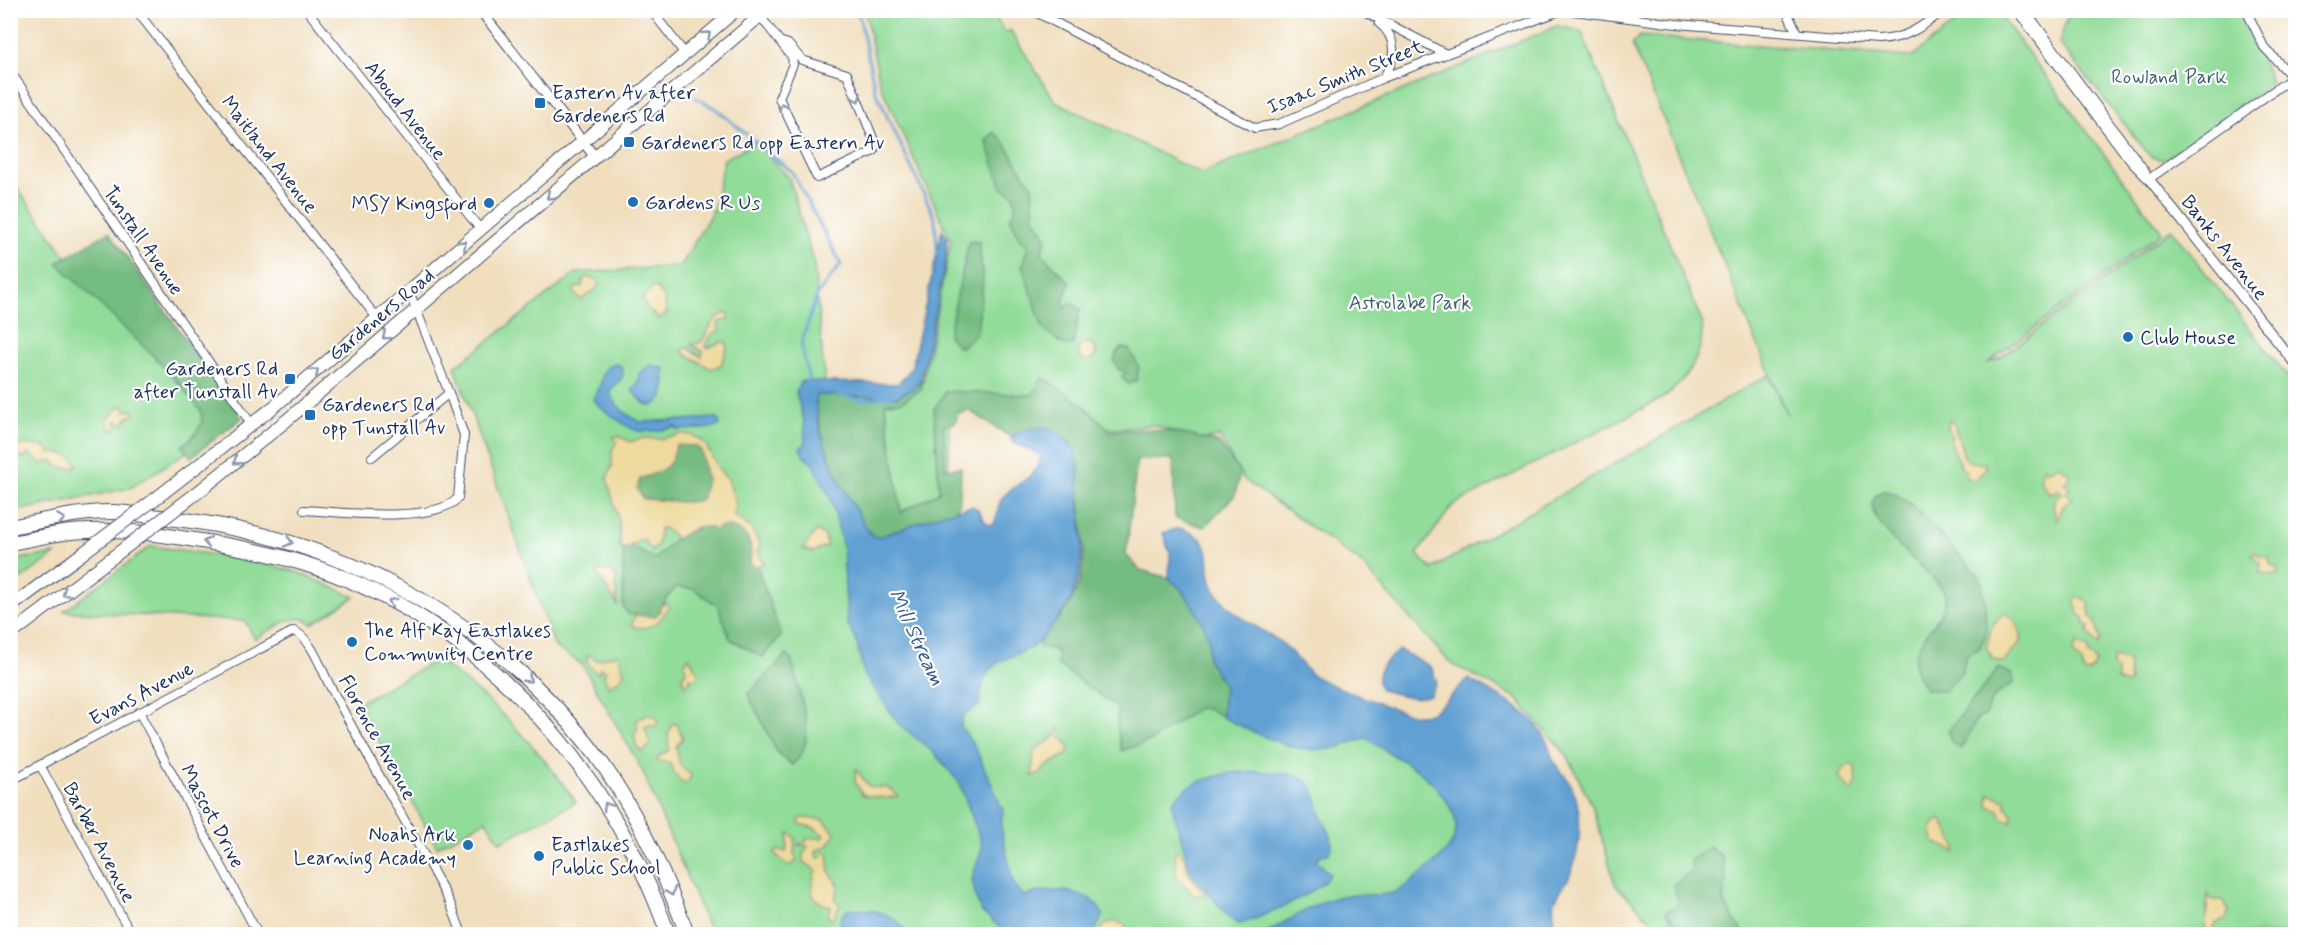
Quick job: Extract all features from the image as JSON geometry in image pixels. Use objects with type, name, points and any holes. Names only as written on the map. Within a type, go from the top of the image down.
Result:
[{"type":"highway","points":[[10,527],[113,512],[190,520],[307,546],[406,589],[490,646],[558,710],[590,747],[642,831],[662,870],[687,934]]},
{"type":"highway","points":[[10,543],[87,531],[170,536],[255,550],[328,572],[414,614],[502,679],[572,754],[601,796],[632,850],[668,934]]},
{"type":"main road","name":"Gardeners Road","points":[[10,607],[252,425],[736,10]]},
{"type":"main road","name":"Gardeners Road","points":[[10,635],[202,489],[417,310],[763,13]]},
{"type":"street","name":"Maitland Avenue","points":[[136,10],[377,318]]},
{"type":"street","name":"Aboud Avenue","points":[[307,10],[480,229]]},
{"type":"street","points":[[480,10],[595,158]]},
{"type":"street","points":[[651,10],[685,54]]},
{"type":"street","name":"Isaac Smith Street","points":[[1032,10],[1255,128],[1279,124],[1383,78],[1564,10]]},
{"type":"street","points":[[1564,10],[1797,33],[1893,39],[1917,31],[1944,10]]},
{"type":"street","points":[[1786,10],[1797,33]]},
{"type":"street","name":"Banks Avenue","points":[[2017,10],[2132,162],[2149,179],[2295,364]]},
{"type":"street","name":"Banks Avenue","points":[[2025,10],[2139,160],[2149,179]]},
{"type":"street","points":[[2149,179],[2294,78],[2264,47],[2246,10]]},
{"type":"street","points":[[1365,12],[1386,28],[1393,43],[1392,66],[1383,78]]},
{"type":"street","points":[[1365,12],[1446,54]]},
{"type":"street","points":[[763,13],[793,64],[778,98],[817,178],[874,152],[875,142],[847,74],[802,60],[788,44],[782,42]]},
{"type":"street","name":"Tunstall Avenue","points":[[10,71],[252,425]]},
{"type":"street","points":[[304,510],[421,514],[454,503],[458,498],[464,435],[409,291]]},
{"type":"street","points":[[372,458],[448,393]]},
{"type":"street","name":"Florence Avenue","points":[[287,633],[294,631],[304,638],[452,905],[462,934]]},
{"type":"street","name":"Evans Avenue","points":[[10,781],[287,633]]},
{"type":"street","name":"Mascot Drive","points":[[139,712],[258,934]]},
{"type":"street","name":"Barber Avenue","points":[[40,765],[130,934]]},
{"type":"green space","name":"Astrolabe Park","points":[[865,11],[992,11],[1005,33],[1010,30],[1055,101],[1201,174],[1557,26],[1581,31],[1702,322],[1700,345],[1687,374],[1663,398],[1453,505],[1417,554],[1432,569],[1768,375],[1787,415],[1632,44],[1640,36],[1911,57],[1971,11],[1997,11],[2162,232],[1986,364],[2001,357],[2171,229],[2295,386],[2295,934],[1664,934],[1615,884],[1593,807],[1567,755],[1515,697],[1450,663],[1360,562],[1243,479],[1220,437],[1197,440],[1155,425],[1114,429],[949,407],[948,498],[902,522],[885,403],[921,390],[951,241],[880,84]]},
{"type":"green space","name":"Rowland Park","points":[[2064,11],[2240,11],[2246,30],[2271,84],[2164,160],[2151,157],[2059,43],[2068,16]]},
{"type":"green space","points":[[994,132],[1005,144],[1032,185],[1034,218],[1047,239],[1041,253],[1070,283],[1063,300],[1065,307],[1072,303],[1080,309],[1073,345],[1065,345],[1043,328],[1022,266],[1028,246],[1019,237],[1010,217],[1015,209],[1014,195],[1002,188],[986,140]]},
{"type":"green space","points":[[756,142],[789,178],[814,265],[828,416],[863,499],[1023,624],[1185,688],[1364,725],[1428,765],[1478,840],[1357,934],[711,934],[642,770],[582,664],[555,647],[455,367],[576,273],[681,266],[714,208],[724,159]]},
{"type":"green space","points":[[10,178],[65,255],[220,431],[130,488],[11,512]]},
{"type":"green space","points":[[109,232],[242,418],[191,457],[182,446],[195,434],[202,423],[201,411],[171,373],[57,263]]},
{"type":"green space","points":[[969,241],[979,242],[983,280],[977,333],[960,348],[948,336]]},
{"type":"green space","points":[[1121,348],[1129,349],[1139,367],[1136,381],[1129,384],[1121,377],[1126,372],[1119,370],[1114,361],[1116,353]]},
{"type":"green space","points":[[1043,377],[1084,406],[1111,431],[1166,431],[1219,443],[1240,473],[1235,495],[1204,527],[1175,518],[1173,459],[1137,460],[1126,555],[1140,570],[1169,578],[1184,591],[1203,623],[1209,640],[1208,660],[1224,685],[1222,717],[1210,709],[1198,708],[1151,741],[1121,751],[1117,724],[1118,708],[1058,665],[1056,650],[1039,647],[1045,633],[1069,605],[1081,574],[1083,543],[1079,494],[1080,463],[1017,433],[1011,437],[970,411],[958,413],[955,423],[944,425],[945,469],[961,467],[960,501],[957,510],[879,537],[872,536],[852,504],[834,469],[821,432],[816,395],[897,397],[914,388],[923,379],[920,390],[901,402],[885,403],[901,512],[939,492],[934,409],[946,391],[1032,395]]},
{"type":"green space","points":[[676,445],[695,446],[701,450],[707,480],[701,499],[682,502],[643,499],[637,489],[640,479],[654,474],[669,464]]},
{"type":"green space","points":[[1883,491],[1893,493],[1911,504],[1980,577],[1985,598],[1986,634],[1979,649],[1967,654],[1961,674],[1944,691],[1926,689],[1916,674],[1914,660],[1918,648],[1941,613],[1945,603],[1944,592],[1882,526],[1874,512],[1873,500]]},
{"type":"green space","points":[[701,526],[730,527],[747,537],[753,564],[757,566],[781,636],[762,657],[730,639],[718,606],[694,589],[676,587],[662,604],[660,612],[654,617],[628,614],[623,607],[623,550],[631,546],[655,559],[674,540]]},
{"type":"green space","points":[[151,546],[250,560],[297,572],[355,597],[312,624],[306,620],[291,620],[255,639],[245,621],[64,611]]},
{"type":"green space","points":[[56,554],[11,586],[11,560]]},
{"type":"green space","points":[[786,655],[791,658],[802,699],[806,729],[801,755],[792,765],[777,752],[748,694]]},
{"type":"green space","points":[[437,660],[495,707],[530,743],[576,802],[500,842],[486,820],[437,847],[358,703]]},
{"type":"green space","points":[[1999,668],[2013,675],[2014,683],[1992,700],[1986,715],[1977,719],[1961,749],[1952,743],[1948,731]]},
{"type":"green space","points":[[1710,846],[1722,857],[1726,880],[1723,901],[1741,930],[1739,934],[1682,934],[1666,912],[1679,904],[1673,885],[1692,871],[1690,861]]},
{"type":"sand","points":[[587,277],[597,280],[599,284],[581,300],[573,292],[575,288],[582,287],[583,280]]},
{"type":"sand","points":[[651,287],[657,288],[664,297],[667,313],[659,319],[647,308],[642,298],[651,291]]},
{"type":"sand","points":[[725,313],[729,314],[729,319],[718,322],[719,331],[712,334],[705,345],[708,348],[720,342],[726,342],[727,347],[721,365],[711,369],[682,352],[686,347],[702,357],[703,351],[691,345],[701,342],[715,319]]},
{"type":"sand","points":[[1087,343],[1093,346],[1096,352],[1093,358],[1087,361],[1081,358],[1078,352],[1081,346]]},
{"type":"sand","points":[[121,405],[126,411],[133,410],[135,414],[127,418],[124,424],[115,421],[116,429],[111,431],[107,420]]},
{"type":"sand","points":[[1949,420],[1954,423],[1964,456],[1968,461],[1985,464],[1986,468],[1976,480],[1965,478],[1967,472],[1961,468],[1950,439],[1952,435],[1948,429]]},
{"type":"sand","points":[[681,434],[691,435],[705,444],[717,466],[728,479],[736,504],[733,515],[751,528],[761,546],[757,552],[764,563],[755,567],[750,563],[751,549],[748,539],[742,532],[728,527],[719,527],[714,531],[711,527],[697,527],[674,540],[674,536],[660,528],[658,544],[652,551],[643,539],[625,549],[620,547],[619,521],[607,478],[612,466],[612,450],[617,441],[613,437],[618,436],[631,442],[641,438],[660,439]],"holes":[[[676,445],[695,446],[701,450],[707,480],[701,499],[690,502],[643,499],[637,489],[640,479],[668,465],[672,460]]]},
{"type":"sand","points":[[22,444],[47,447],[50,453],[67,455],[78,465],[73,468],[58,467],[53,460],[41,464],[30,453],[26,458],[15,455],[14,449]]},
{"type":"sand","points":[[2059,465],[2069,473],[2068,480],[2064,483],[2070,487],[2066,493],[2072,499],[2064,505],[2057,521],[2053,507],[2056,497],[2062,493],[2058,490],[2050,494],[2040,480],[2044,466],[2047,471]]},
{"type":"sand","points":[[816,531],[825,536],[827,546],[813,552],[803,549]]},
{"type":"sand","points":[[2255,551],[2259,556],[2268,557],[2271,565],[2277,568],[2278,575],[2260,573],[2261,563],[2252,555]]},
{"type":"sand","points":[[599,570],[611,571],[617,578],[615,589],[618,593],[616,595],[618,606],[597,574]]},
{"type":"sand","points":[[2077,598],[2085,599],[2089,603],[2090,616],[2094,620],[2101,639],[2098,645],[2088,633],[2089,627],[2085,625],[2085,619],[2079,614],[2074,601]]},
{"type":"sand","points":[[666,603],[669,605],[667,610],[656,623],[646,627],[634,627],[632,623],[635,615],[654,617],[660,612],[660,606]]},
{"type":"sand","points":[[2003,613],[2013,618],[2021,634],[2021,642],[2003,663],[1993,659],[1986,647],[1992,626]]},
{"type":"sand","points":[[2077,643],[2089,649],[2088,655],[2096,660],[2094,667],[2088,673],[2083,672],[2082,663],[2073,654]]},
{"type":"sand","points":[[618,654],[624,673],[619,681],[609,687],[604,676],[606,670],[600,668],[599,673],[590,667],[586,658],[589,655],[596,660]]},
{"type":"sand","points":[[689,657],[699,674],[694,680],[689,678],[690,682],[685,686],[682,677],[686,672],[685,663]]},
{"type":"sand","points":[[2113,657],[2128,660],[2130,682],[2127,684],[2117,680],[2117,671],[2112,666]]},
{"type":"sand","points":[[647,714],[656,717],[658,721],[655,727],[648,725],[645,727],[650,744],[644,752],[637,748],[634,735],[637,730],[637,720]]},
{"type":"sand","points":[[676,723],[683,738],[676,747],[680,765],[691,775],[689,781],[683,784],[669,762],[657,762],[659,756],[669,750],[668,734],[672,724]]},
{"type":"sand","points":[[1059,727],[1062,731],[1060,736],[1069,745],[1069,753],[1044,768],[1042,773],[1032,776],[1034,751],[1057,735]]},
{"type":"sand","points":[[1854,764],[1857,782],[1852,792],[1839,775],[1846,766]]},
{"type":"sand","points":[[856,769],[871,787],[887,787],[898,796],[886,798],[863,795],[855,782]]},
{"type":"sand","points":[[1989,794],[2006,800],[2006,807],[2012,814],[2011,822],[2001,817],[1999,810],[1988,806]]},
{"type":"sand","points":[[802,818],[824,820],[835,833],[829,845],[815,851],[818,858],[822,857],[824,852],[828,853],[830,873],[839,885],[835,899],[840,905],[832,919],[827,916],[831,907],[818,901],[812,893],[816,870],[803,862],[803,855],[808,846],[797,845],[806,842],[808,838],[825,836],[814,828],[800,824],[799,820]]},
{"type":"sand","points":[[1941,819],[1956,846],[1956,852],[1934,842],[1932,826]]},
{"type":"sand","points":[[789,833],[795,838],[794,854],[797,860],[792,865],[785,864],[775,853],[778,850],[786,852]]},
{"type":"sand","points":[[1178,849],[1185,859],[1187,872],[1206,895],[1195,896],[1176,876],[1175,851]]},
{"type":"sand","points":[[2208,894],[2212,900],[2223,900],[2229,910],[2226,920],[2216,923],[2213,934],[2205,932]]},
{"type":"sand","points":[[1115,921],[1125,925],[1128,934],[1099,934],[1104,925]]},
{"type":"water","points":[[942,230],[947,238],[946,259],[921,379],[914,388],[897,397],[816,395],[820,431],[826,450],[852,504],[872,536],[879,537],[944,513],[973,506],[986,523],[993,525],[1003,497],[1030,476],[1041,455],[1012,442],[1011,437],[1028,429],[1048,428],[1067,439],[1072,446],[1078,468],[1082,548],[1078,580],[1072,596],[1063,612],[1037,643],[1001,661],[989,671],[984,679],[979,705],[962,717],[961,727],[975,747],[1003,810],[1001,827],[1013,883],[1024,896],[1057,891],[1069,892],[1090,899],[1098,906],[1103,916],[1093,934],[1007,934],[982,912],[976,899],[972,878],[982,848],[981,841],[959,782],[934,753],[898,723],[864,674],[856,640],[847,623],[843,547],[831,499],[811,461],[804,457],[800,448],[805,445],[804,422],[796,392],[801,381],[897,384],[906,376],[912,366]]},
{"type":"water","points":[[617,364],[622,367],[623,375],[610,390],[611,395],[621,409],[635,419],[640,422],[717,418],[720,422],[719,426],[677,430],[676,427],[647,432],[628,426],[606,411],[593,398],[597,394],[606,368]]},
{"type":"water","points":[[651,365],[665,368],[664,394],[653,406],[645,404],[632,391],[638,382],[639,373]]},
{"type":"water","points":[[1179,528],[1194,534],[1207,548],[1212,585],[1225,603],[1239,616],[1284,645],[1311,674],[1318,678],[1381,704],[1418,715],[1426,714],[1439,707],[1468,679],[1518,708],[1535,723],[1544,735],[1552,758],[1570,783],[1579,813],[1579,834],[1574,864],[1570,876],[1554,902],[1553,909],[1558,934],[1265,934],[1327,900],[1351,895],[1385,894],[1400,890],[1436,862],[1446,851],[1453,841],[1456,830],[1455,820],[1451,808],[1424,775],[1366,738],[1335,748],[1305,749],[1276,742],[1222,717],[1224,685],[1208,660],[1209,640],[1203,623],[1184,592],[1169,578],[1170,554],[1163,533]]},
{"type":"water","points":[[1399,650],[1431,667],[1437,682],[1430,695],[1414,698],[1381,690],[1378,678],[1381,668]]},
{"type":"water","points":[[1237,772],[1276,772],[1304,780],[1314,793],[1332,841],[1328,854],[1321,855],[1316,860],[1330,874],[1325,881],[1288,904],[1238,924],[1226,914],[1190,871],[1172,805],[1183,791],[1200,781]]},
{"type":"water","points":[[848,909],[882,913],[896,920],[907,934],[847,934],[841,928],[840,919]]},
{"type":"waterway","points":[[858,10],[875,90],[935,218],[937,253]]},
{"type":"waterway","points":[[696,98],[715,108],[792,172],[841,264],[817,295],[801,344],[810,385]]},
{"type":"waterway","name":"Mill Stream","points":[[837,394],[862,400],[892,396]]},
{"type":"place","name":"Eastern Av after Gardeners Rd","points":[[540,103]]},
{"type":"place","name":"Gardeners Rd opp Eastern Av","points":[[629,142]]},
{"type":"place","name":"Gardens R Us","points":[[633,202]]},
{"type":"place","name":"MSY Kingsford","points":[[489,203]]},
{"type":"place","name":"Club House","points":[[2128,337]]},
{"type":"place","name":"Gardeners Rd after Tunstall Av","points":[[290,379]]},
{"type":"place","name":"Gardeners Rd opp Tunstall Av","points":[[310,415]]},
{"type":"place","name":"The Alf Kay Eastlakes Community Centre","points":[[352,642]]},
{"type":"place","name":"Noahs Ark Learning Academy","points":[[468,845]]},
{"type":"place","name":"Eastlakes Public School","points":[[539,856]]}]
